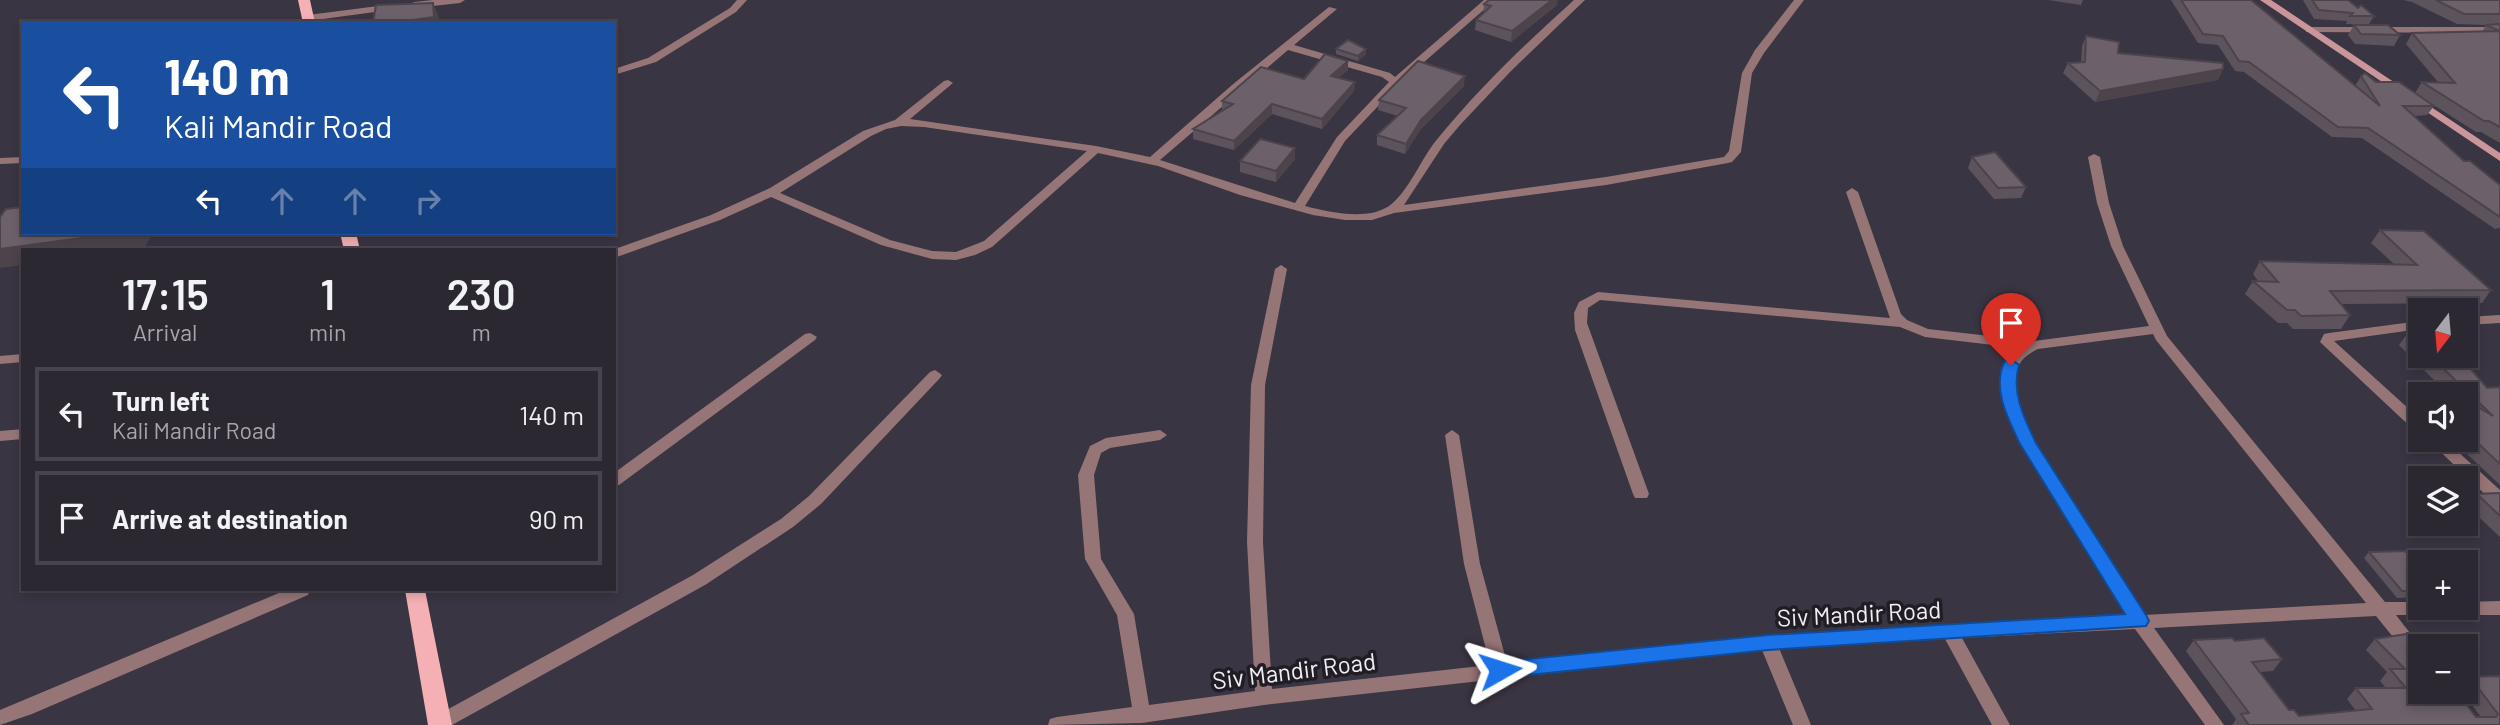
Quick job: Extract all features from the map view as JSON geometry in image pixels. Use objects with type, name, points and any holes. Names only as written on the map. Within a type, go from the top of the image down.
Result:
[{"type":"main road","points":[[304,0],[309,21]]},
{"type":"main road","points":[[419,591],[440,724]]},
{"type":"street","points":[[309,21],[460,0]]},
{"type":"street","points":[[616,71],[652,60],[733,10],[742,0]]},
{"type":"street","points":[[1298,208],[1341,139],[1395,82],[1490,0]]},
{"type":"street","points":[[1392,210],[1402,200],[1441,141],[1538,38],[1580,0]]},
{"type":"street","points":[[899,122],[1096,149],[1152,161],[1298,208],[1332,215],[1379,215],[1392,210],[1606,181],[1728,160],[1735,152],[1746,73],[1799,0]]},
{"type":"street","points":[[2265,0],[2500,158]]},
{"type":"street","points":[[1152,161],[1332,9]]},
{"type":"street","points":[[2310,30],[2500,30]]},
{"type":"street","points":[[1285,46],[1386,75],[1395,82]]},
{"type":"street","points":[[616,253],[771,193],[875,131],[899,122],[948,83]]},
{"type":"street","points":[[771,193],[901,246],[938,256],[953,256],[977,250],[988,244],[1096,149]]},
{"type":"street","points":[[2094,157],[2103,203],[2117,246],[2172,354],[2408,644]]},
{"type":"street","points":[[0,161],[21,160]]},
{"type":"street","points":[[1852,192],[1895,315],[1902,323]]},
{"type":"street","points":[[1264,697],[1255,542],[1258,385],[1281,269]]},
{"type":"street","points":[[1641,494],[1582,330],[1580,309],[1584,302],[1598,296],[1902,323],[1925,333],[2035,345]]},
{"type":"street","points":[[2478,320],[2500,319]]},
{"type":"street","points":[[2408,327],[2329,337],[2328,342],[2408,416]]},
{"type":"street","points":[[2157,329],[2035,345],[2023,349],[2016,357],[2008,376],[2009,393],[2028,444],[2139,621],[2215,725]]},
{"type":"street","points":[[616,480],[810,337]]},
{"type":"street","points":[[0,360],[21,358]]},
{"type":"street","points":[[440,724],[699,580],[787,523],[815,500],[935,375]]},
{"type":"street","points":[[0,436],[21,434]]},
{"type":"street","points":[[1142,715],[1125,614],[1093,559],[1086,475],[1096,450],[1106,443],[1160,435]]},
{"type":"street","points":[[1452,435],[1472,564],[1500,670]]},
{"type":"street","points":[[2448,452],[2500,499]]},
{"type":"street","points":[[0,718],[300,591]]},
{"type":"street","name":"Siv Mandir Road","points":[[1069,724],[1142,715],[1169,719],[1264,697],[1768,642],[2379,609],[2500,608]]},
{"type":"street","points":[[1950,632],[2001,725]]},
{"type":"street","points":[[1768,642],[1802,725]]},
{"type":"building","points":[[1489,0],[1552,0],[1512,31],[1476,20],[1491,6],[1484,4]]},
{"type":"building","points":[[2181,0],[2251,0],[2380,106],[2361,76],[2365,73],[2376,82],[2399,82],[2434,106],[2403,106],[2464,161],[2470,161],[2500,185],[2500,217],[2368,128],[2338,127],[2249,62],[2239,61],[2223,36],[2203,34]]},
{"type":"building","points":[[2312,0],[2348,0],[2358,8],[2361,5],[2374,16],[2350,16],[2353,13],[2319,10]]},
{"type":"building","points":[[2436,0],[2500,0],[2500,14],[2464,14]]},
{"type":"building","points":[[433,3],[434,17],[406,21],[373,21],[376,5]]},
{"type":"building","points":[[2500,24],[2500,31],[2486,25]]},
{"type":"building","points":[[2354,25],[2388,25],[2400,35],[2361,34]]},
{"type":"building","points":[[2500,31],[2500,127],[2484,121],[2422,82],[2455,83],[2412,33]]},
{"type":"building","points":[[2086,36],[2119,42],[2118,53],[2223,63],[2223,69],[2100,91],[2068,63],[2085,62]]},
{"type":"building","points":[[1348,40],[1366,49],[1358,56],[1336,49]]},
{"type":"building","points":[[1325,54],[1348,61],[1331,76],[1355,82],[1322,119],[1272,104],[1234,141],[1193,129],[1233,104],[1222,101],[1261,67],[1304,79]]},
{"type":"building","points":[[1418,61],[1465,76],[1421,120],[1406,144],[1377,135],[1406,108],[1379,100]]},
{"type":"building","points":[[1260,139],[1295,148],[1276,171],[1240,161]]},
{"type":"building","points":[[1995,152],[2026,187],[1998,188],[1972,157]]},
{"type":"building","points":[[21,207],[21,235],[103,235],[0,249],[0,217],[6,209]]},
{"type":"building","points":[[2380,230],[2424,231],[2491,290],[2330,291],[2350,315],[2301,316],[2295,310],[2287,310],[2253,281],[2278,282],[2260,261],[2417,265]]},
{"type":"building","points":[[2443,368],[2470,368],[2487,388],[2500,387],[2500,464],[2478,443],[2478,407],[2493,416],[2478,402],[2478,382],[2457,382]]},
{"type":"building","points":[[2500,493],[2500,516],[2478,495]]},
{"type":"building","points":[[2405,551],[2408,554],[2408,591],[2402,591],[2369,552]]},
{"type":"building","points":[[2406,634],[2408,637],[2408,704],[2466,704],[2476,717],[2496,717],[2498,714],[2478,688],[2478,677],[2500,676],[2500,725],[2249,725],[2241,714],[2249,713],[2194,640],[2232,638],[2235,641],[2264,638],[2282,659],[2252,662],[2289,710],[2294,710],[2299,716],[2372,709],[2356,688],[2406,688],[2390,669],[2405,669],[2375,639]]},
{"type":"route","points":[[1500,670],[1768,642],[2139,621],[2028,444],[2012,408],[2008,376],[2011,365]]}]
